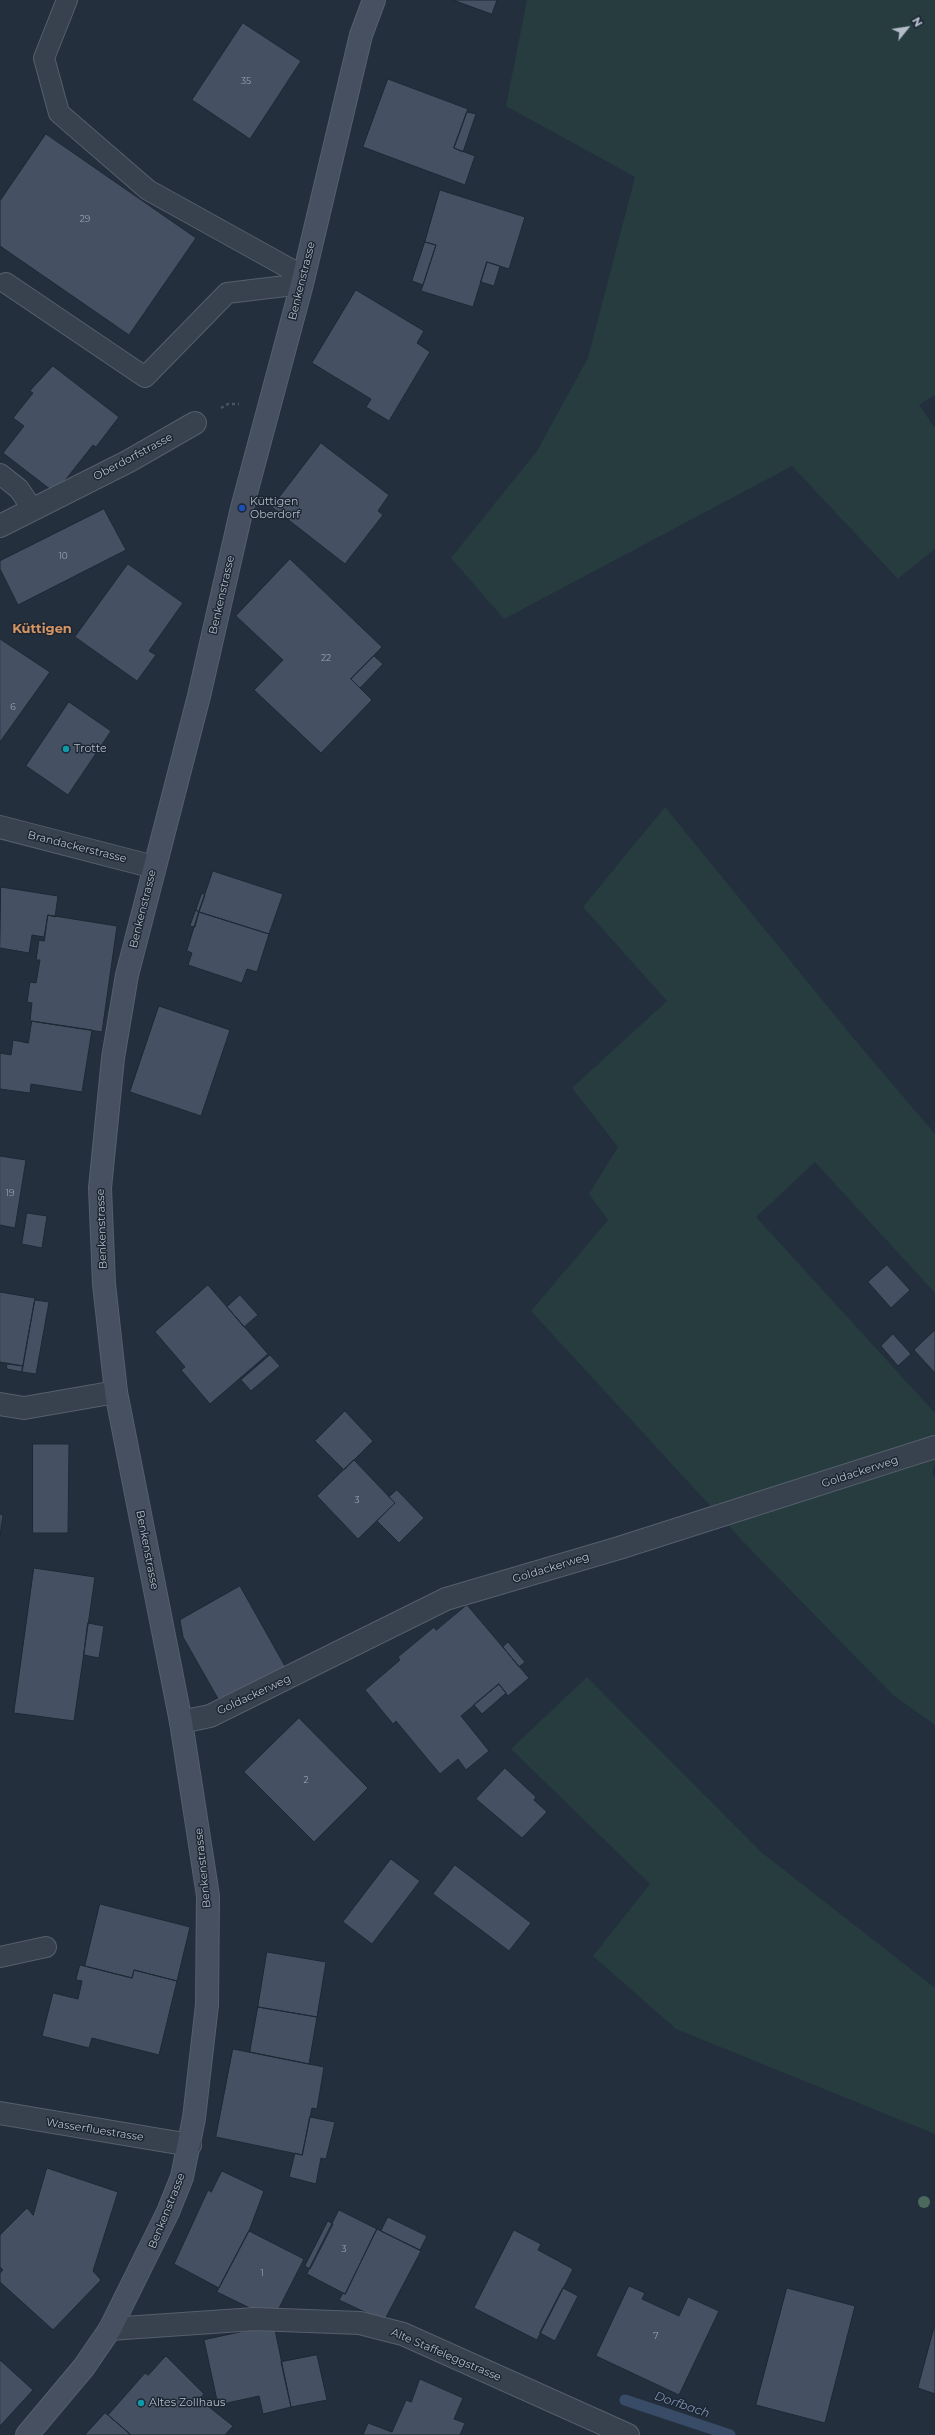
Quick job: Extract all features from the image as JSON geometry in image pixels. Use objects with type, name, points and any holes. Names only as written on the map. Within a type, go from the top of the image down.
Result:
[{"type":"street","name":"Benkenstrasse","points":[[27,2435],[84,2367],[110,2329],[168,2212],[182,2177],[190,2145],[207,2005],[208,1896],[181,1722],[116,1392],[104,1284],[100,1188],[114,1050],[127,975],[199,696],[242,508],[303,280],[361,35],[374,0]]},
{"type":"street","name":"Oberdorfstrasse","points":[[0,526],[129,461],[195,423]]},
{"type":"street","name":"Brandackerstrasse","points":[[0,827],[154,866]]},
{"type":"street","points":[[0,1404],[24,1408],[116,1392]]},
{"type":"street","name":"Goldackerweg","points":[[181,1722],[216,1712],[446,1599],[626,1546],[935,1448]]},
{"type":"street","name":"Wasserfluestrasse","points":[[0,2113],[190,2145]]},
{"type":"street","name":"Alte Staffeleggstrasse","points":[[110,2329],[255,2319],[360,2322],[403,2334],[628,2435]]},
{"type":"lane","points":[[67,0],[44,58],[59,113],[148,190],[303,280]]},
{"type":"lane","points":[[6,283],[145,377],[227,293],[303,280]]},
{"type":"lane","points":[[0,474],[19,489],[33,510]]},
{"type":"lane","points":[[0,1957],[46,1947]]},
{"type":"path","points":[[195,423],[228,404],[269,405]]},
{"type":"green space","points":[[527,0],[935,0],[935,395],[919,405],[935,428],[935,549],[898,579],[792,466],[504,619],[451,558],[537,451],[588,358],[635,177],[506,106]]},
{"type":"green space","points":[[665,807],[854,1039],[935,1134],[935,1293],[815,1162],[756,1217],[935,1413],[935,1462],[932,1474],[935,1477],[935,1725],[893,1695],[750,1549],[531,1311],[608,1220],[589,1194],[618,1147],[572,1088],[667,1001],[583,907]]},
{"type":"green space","points":[[587,1677],[761,1852],[935,1988],[935,2134],[676,2029],[593,1956],[650,1884],[511,1749]]},
{"type":"building","points":[[453,0],[497,0],[492,14]]},
{"type":"building","points":[[243,23],[301,61],[250,139],[192,100]]},
{"type":"building","points":[[388,79],[468,109],[454,148],[475,156],[465,185],[363,147]]},
{"type":"building","points":[[467,112],[476,114],[463,152],[454,148]]},
{"type":"building","points":[[46,134],[196,238],[129,335],[0,246],[0,201]]},
{"type":"building","points":[[440,190],[525,217],[509,269],[487,262],[473,307],[421,291],[436,245],[425,242]]},
{"type":"building","points":[[425,242],[436,245],[423,285],[412,281]]},
{"type":"building","points":[[487,262],[500,266],[494,286],[481,282]]},
{"type":"building","points":[[356,290],[424,331],[417,343],[430,352],[389,421],[366,407],[371,399],[312,363]]},
{"type":"building","points":[[53,366],[119,417],[96,447],[93,445],[55,493],[3,453],[24,426],[13,418],[33,393],[30,391]]},
{"type":"building","points":[[321,443],[389,495],[378,511],[383,515],[345,564],[272,507]]},
{"type":"building","points":[[104,509],[126,550],[18,605],[0,569],[0,561]]},
{"type":"building","points":[[290,559],[382,647],[351,679],[372,700],[321,753],[254,690],[283,660],[236,616]]},
{"type":"building","points":[[128,564],[183,603],[149,651],[156,655],[137,681],[75,637]]},
{"type":"building","points":[[0,639],[50,672],[0,742]]},
{"type":"building","points":[[374,656],[383,664],[360,688],[351,679]]},
{"type":"building","points":[[69,702],[111,731],[68,795],[26,766]]},
{"type":"building","points":[[213,871],[283,894],[269,934],[199,912]]},
{"type":"building","points":[[1,887],[58,896],[55,917],[48,915],[44,937],[32,935],[29,953],[0,948]]},
{"type":"building","points":[[202,893],[205,895],[199,912],[196,910]]},
{"type":"building","points":[[196,910],[199,912],[195,927],[190,926]]},
{"type":"building","points":[[199,912],[269,934],[257,972],[247,969],[242,983],[188,965],[192,953],[187,951]]},
{"type":"building","points":[[48,915],[117,926],[102,1032],[30,1021],[32,1003],[27,1002],[30,982],[36,983],[40,960],[36,960],[39,940],[44,941]]},
{"type":"building","points":[[159,1006],[230,1030],[201,1116],[130,1092]]},
{"type":"building","points":[[32,1021],[92,1030],[82,1092],[31,1084],[30,1093],[0,1089],[0,1053],[11,1055],[13,1040],[28,1043]]},
{"type":"building","points":[[0,1156],[26,1160],[15,1228],[0,1225]]},
{"type":"building","points":[[27,1213],[47,1216],[42,1248],[22,1244]]},
{"type":"building","points":[[887,1265],[910,1290],[891,1308],[868,1282]]},
{"type":"building","points":[[208,1285],[268,1354],[210,1404],[181,1370],[185,1367],[155,1332]]},
{"type":"building","points":[[0,1292],[35,1298],[23,1366],[0,1362]]},
{"type":"building","points":[[240,1295],[258,1315],[244,1327],[227,1307]]},
{"type":"building","points":[[35,1300],[49,1302],[36,1374],[22,1372]]},
{"type":"building","points":[[935,1330],[935,1373],[914,1350]]},
{"type":"building","points":[[893,1334],[911,1354],[898,1366],[881,1346]]},
{"type":"building","points":[[270,1355],[280,1366],[251,1391],[241,1380]]},
{"type":"building","points":[[7,1364],[23,1366],[22,1372],[7,1369]]},
{"type":"building","points":[[345,1411],[373,1441],[344,1470],[315,1441]]},
{"type":"building","points":[[33,1444],[69,1444],[68,1533],[33,1533]]},
{"type":"building","points":[[354,1460],[395,1503],[358,1539],[317,1496]]},
{"type":"building","points":[[397,1490],[424,1518],[399,1543],[377,1521],[395,1503],[389,1497]]},
{"type":"building","points":[[0,1514],[3,1515],[0,1536]]},
{"type":"building","points":[[34,1568],[95,1577],[74,1721],[14,1713]]},
{"type":"building","points":[[240,1586],[286,1668],[221,1704],[183,1637],[180,1620]]},
{"type":"building","points":[[467,1605],[529,1678],[508,1696],[499,1684],[461,1716],[489,1751],[466,1770],[458,1759],[440,1774],[396,1721],[393,1724],[365,1690],[400,1660],[398,1657],[434,1627],[436,1630]]},
{"type":"building","points":[[88,1623],[104,1626],[99,1658],[84,1655]]},
{"type":"building","points":[[508,1642],[525,1662],[519,1667],[503,1647]]},
{"type":"building","points":[[499,1684],[506,1693],[482,1714],[474,1705]]},
{"type":"building","points":[[299,1718],[368,1788],[314,1842],[244,1772]]},
{"type":"building","points":[[505,1768],[536,1797],[534,1800],[547,1812],[522,1838],[476,1799]]},
{"type":"building","points":[[391,1859],[420,1881],[372,1944],[343,1922]]},
{"type":"building","points":[[455,1865],[531,1923],[509,1951],[433,1894]]},
{"type":"building","points":[[100,1904],[190,1927],[177,1981],[134,1970],[132,1978],[85,1966]]},
{"type":"building","points":[[267,1952],[326,1962],[317,2017],[258,2007]]},
{"type":"building","points":[[80,1965],[132,1978],[134,1970],[177,1981],[159,2055],[92,2038],[89,2048],[42,2036],[53,1993],[78,1999],[82,1981],[76,1980]]},
{"type":"building","points":[[258,2007],[317,2017],[309,2064],[250,2052]]},
{"type":"building","points":[[233,2049],[324,2067],[317,2109],[312,2108],[302,2155],[216,2137]]},
{"type":"building","points":[[310,2117],[335,2122],[326,2159],[321,2158],[316,2184],[289,2177],[295,2153],[302,2155]]},
{"type":"building","points":[[47,2168],[118,2192],[93,2271],[101,2280],[53,2330],[0,2282],[0,2273],[3,2270],[0,2267],[0,2235],[27,2208],[33,2215]]},
{"type":"building","points":[[222,2171],[264,2191],[249,2231],[219,2288],[174,2264],[208,2190],[211,2192]]},
{"type":"building","points":[[339,2210],[377,2229],[345,2294],[307,2274]]},
{"type":"building","points":[[388,2217],[427,2236],[420,2250],[381,2231]]},
{"type":"building","points":[[328,2221],[333,2224],[310,2269],[305,2266]]},
{"type":"building","points":[[377,2229],[421,2251],[384,2321],[339,2300],[343,2293],[345,2294]]},
{"type":"building","points":[[514,2230],[541,2244],[538,2250],[573,2269],[537,2340],[474,2308]]},
{"type":"building","points":[[249,2231],[304,2259],[276,2314],[258,2312],[217,2292]]},
{"type":"building","points":[[629,2286],[645,2293],[642,2299],[679,2316],[688,2297],[719,2311],[679,2395],[596,2356]]},
{"type":"building","points":[[563,2288],[578,2296],[555,2341],[540,2333]]},
{"type":"building","points":[[787,2288],[855,2306],[825,2423],[756,2405]]},
{"type":"building","points":[[935,2324],[935,2394],[918,2388]]},
{"type":"building","points":[[274,2325],[291,2407],[263,2414],[259,2396],[218,2405],[204,2340]]},
{"type":"building","points":[[317,2355],[327,2400],[291,2407],[281,2362]]},
{"type":"building","points":[[166,2356],[204,2394],[199,2399],[233,2426],[225,2435],[131,2435],[108,2415],[145,2373],[148,2375]]},
{"type":"building","points":[[0,2360],[33,2390],[0,2426]]},
{"type":"building","points":[[420,2379],[463,2398],[454,2419],[465,2423],[460,2435],[363,2435],[368,2423],[392,2432],[406,2400],[411,2402]]},
{"type":"building","points":[[105,2413],[108,2415],[131,2435],[85,2435]]},
{"type":"waterway","name":"Dorfbach","points":[[625,2400],[730,2435]]},
{"type":"place","name":"Küttigen Oberdorf","points":[[242,508]]},
{"type":"place","name":"Trotte","points":[[66,749]]},
{"type":"place","name":"Altes Zollhaus","points":[[141,2403]]},
{"type":"district","name":"Küttigen","points":[[42,629]]}]
